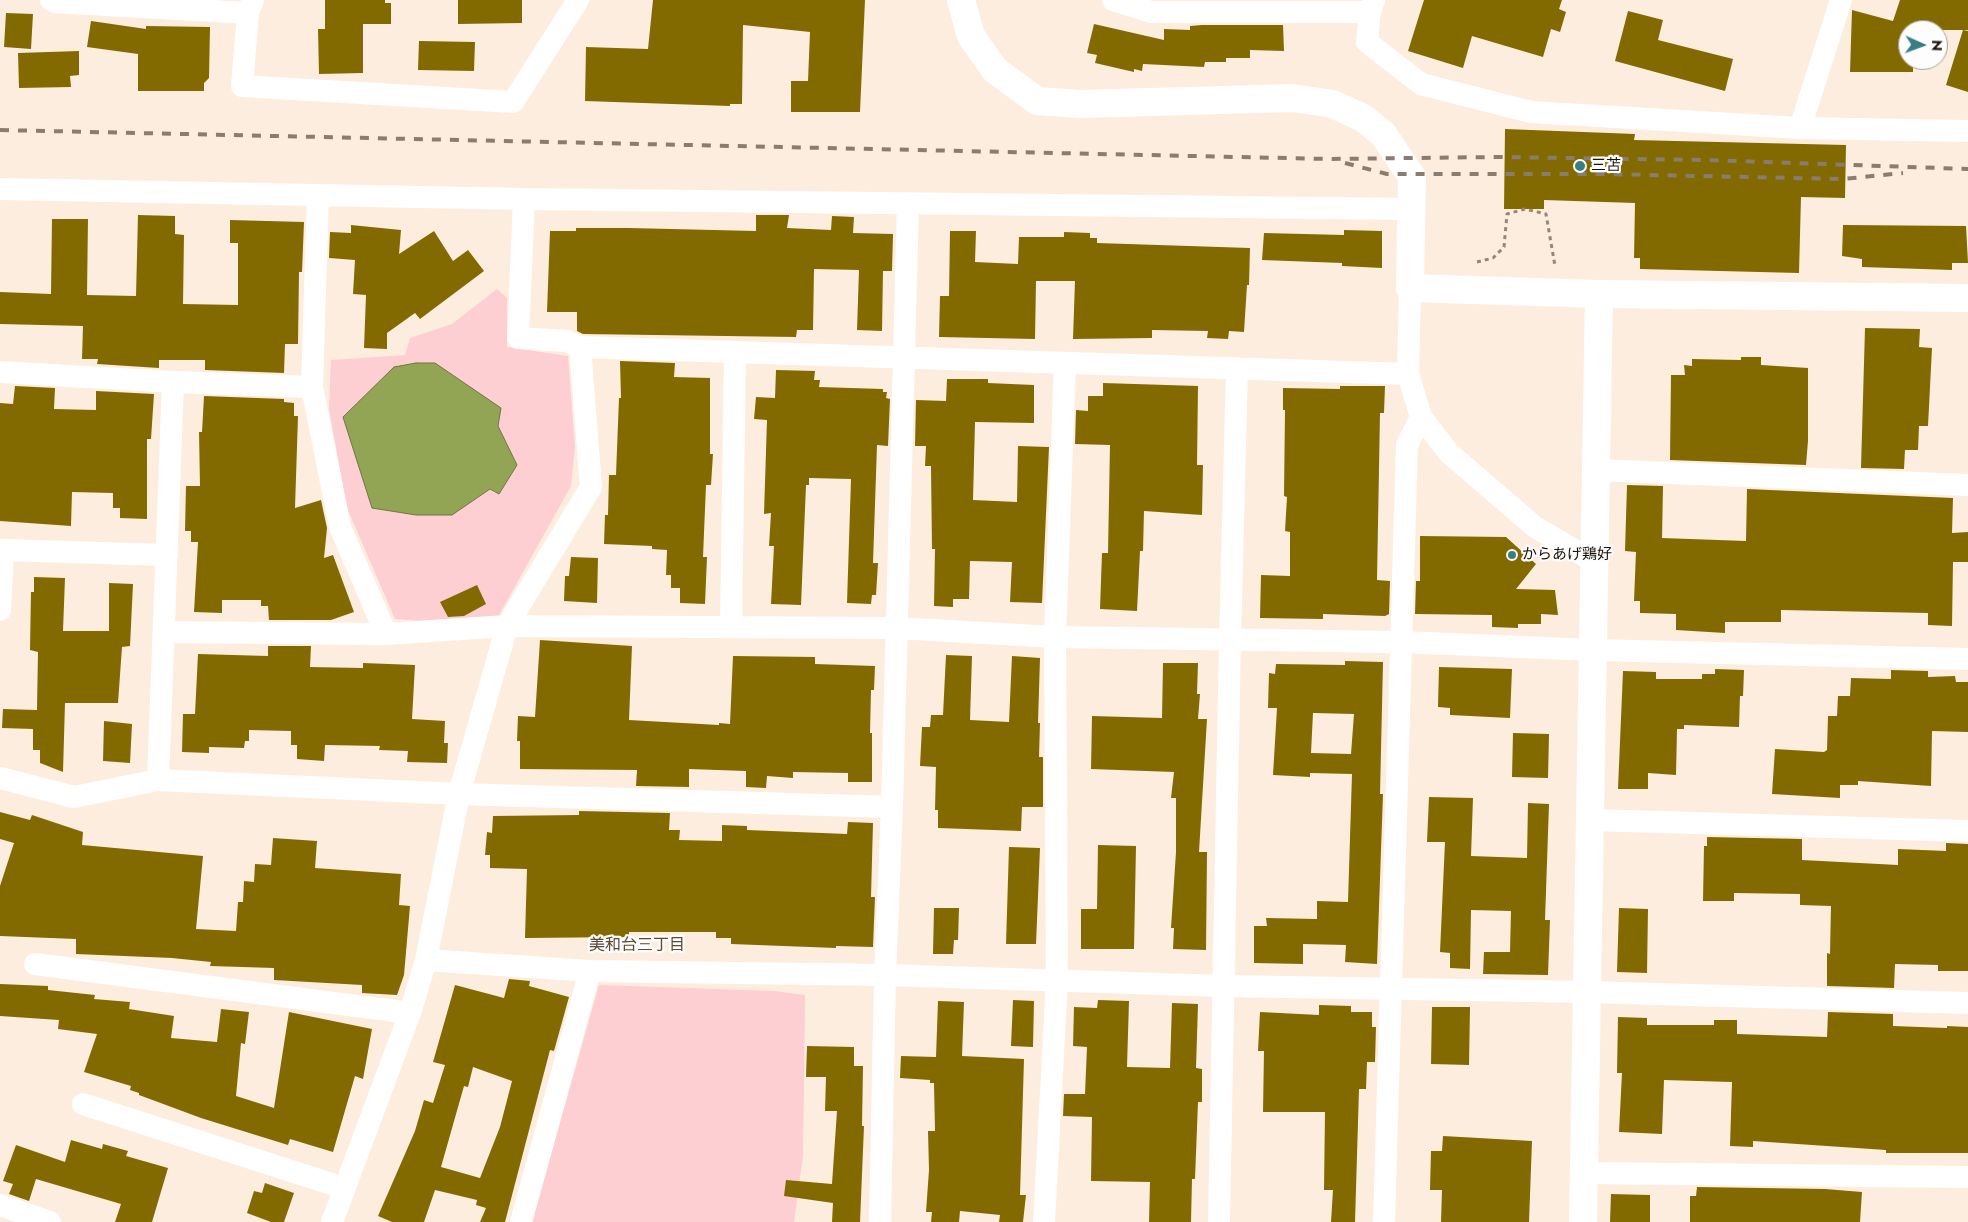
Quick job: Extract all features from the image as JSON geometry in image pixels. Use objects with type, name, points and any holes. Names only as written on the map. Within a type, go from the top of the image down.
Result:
[{"type":"street","points":[[51,0],[55,2],[251,6],[242,86],[513,102],[578,0]]},
{"type":"street","points":[[962,0],[972,36],[995,70],[1037,101],[1079,104],[1293,98],[1333,104],[1363,118],[1383,134],[1412,176],[1408,374],[1421,417],[1449,453],[1535,527],[1595,562]]},
{"type":"street","points":[[1113,0],[1151,12],[1372,6],[1366,42],[1421,84],[1531,112],[1800,128],[1968,131]]},
{"type":"street","points":[[1800,128],[1841,0]]},
{"type":"street","points":[[0,189],[908,204],[1412,203]]},
{"type":"street","points":[[318,195],[312,386],[340,527],[386,634]]},
{"type":"street","points":[[524,199],[518,338],[567,341],[580,348],[1408,374]]},
{"type":"street","points":[[880,1222],[885,975],[892,807],[908,204]]},
{"type":"street","points":[[1410,288],[1599,294],[1968,298]]},
{"type":"street","points":[[1582,1222],[1588,992],[1599,294]]},
{"type":"street","points":[[332,1222],[410,1013],[426,960],[459,794],[506,626],[591,487],[580,348]]},
{"type":"street","points":[[731,627],[735,353]]},
{"type":"street","points":[[1044,1222],[1057,980],[1055,637],[1065,363]]},
{"type":"street","points":[[1219,1222],[1230,640],[1238,368]]},
{"type":"street","points":[[0,372],[173,382],[312,386]]},
{"type":"street","points":[[158,780],[173,382]]},
{"type":"street","points":[[1384,1222],[1393,988],[1408,445],[1421,417]]},
{"type":"street","points":[[1596,470],[1968,485]]},
{"type":"street","points":[[0,610],[2,550],[167,555]]},
{"type":"street","points":[[164,632],[386,634],[506,626],[896,628],[1055,637],[1402,642],[1594,650],[1968,658]]},
{"type":"street","points":[[0,778],[74,797],[158,780],[459,794],[892,807]]},
{"type":"street","points":[[1591,820],[1968,831]]},
{"type":"street","points":[[426,960],[590,971],[885,975],[1224,986],[1588,992],[1968,1003]]},
{"type":"street","points":[[35,964],[410,1013]]},
{"type":"street","points":[[521,1222],[590,971]]},
{"type":"street","points":[[83,1104],[344,1188]]},
{"type":"street","points":[[1584,1173],[1968,1177]]},
{"type":"street","points":[[0,1205],[50,1222]]},
{"type":"path","points":[[1475,262],[1493,258],[1504,247],[1507,214],[1525,209],[1546,214],[1557,276]]},
{"type":"shaded area","points":[[497,289],[507,298],[507,347],[568,356],[575,447],[571,486],[498,617],[448,623],[395,619],[347,508],[329,409],[331,360],[405,355],[410,338],[452,324]]},
{"type":"shaded area","points":[[416,363],[435,363],[501,408],[498,426],[517,465],[499,494],[490,489],[452,515],[416,515],[372,508],[343,417],[394,367]]},
{"type":"shaded area","points":[[599,985],[774,991],[805,995],[803,1156],[794,1222],[532,1222]]},
{"type":"building","points":[[325,0],[385,0],[385,3],[391,3],[391,24],[363,24],[363,73],[319,74],[318,29],[325,29]]},
{"type":"building","points":[[458,0],[522,0],[522,23],[458,24]]},
{"type":"building","points":[[653,0],[865,0],[860,112],[791,112],[791,81],[808,81],[810,32],[743,25],[742,104],[730,104],[730,106],[585,101],[586,47],[648,49]]},
{"type":"building","points":[[1424,0],[1562,0],[1559,9],[1566,12],[1560,32],[1551,29],[1543,57],[1472,36],[1463,68],[1408,51]]},
{"type":"building","points":[[1900,0],[1968,0],[1968,30],[1948,30],[1948,20],[1898,20],[1898,70],[1913,70],[1913,72],[1850,72],[1852,10],[1893,21]]},
{"type":"building","points":[[1628,11],[1663,20],[1658,40],[1733,59],[1725,91],[1615,61]]},
{"type":"building","points":[[6,13],[33,14],[31,49],[4,47]]},
{"type":"building","points":[[91,21],[146,29],[146,26],[210,27],[209,78],[204,83],[204,91],[138,91],[138,54],[87,47]]},
{"type":"building","points":[[1094,24],[1164,40],[1164,29],[1190,30],[1190,26],[1202,25],[1283,25],[1284,51],[1250,50],[1250,58],[1226,58],[1226,62],[1205,62],[1204,67],[1143,64],[1142,71],[1134,69],[1134,72],[1095,63],[1097,55],[1087,53]]},
{"type":"building","points":[[1963,30],[1968,31],[1968,92],[1946,85]]},
{"type":"building","points":[[419,41],[475,42],[474,71],[418,70]]},
{"type":"building","points":[[79,51],[79,75],[70,76],[71,87],[19,88],[18,53]]},
{"type":"building","points":[[1505,129],[1635,134],[1634,140],[1846,145],[1845,198],[1801,197],[1799,273],[1640,269],[1640,258],[1634,258],[1635,203],[1544,200],[1544,209],[1504,209]]},
{"type":"building","points":[[138,215],[175,216],[175,234],[184,235],[183,304],[238,305],[238,243],[230,243],[230,220],[304,222],[302,272],[299,272],[298,344],[285,344],[284,373],[205,370],[205,360],[159,360],[159,368],[97,364],[98,359],[82,359],[83,326],[0,324],[0,292],[51,294],[52,219],[88,219],[87,295],[136,296]]},
{"type":"building","points":[[756,215],[789,215],[787,228],[831,230],[832,216],[854,217],[853,233],[893,234],[892,271],[883,271],[882,331],[857,330],[859,270],[814,269],[813,330],[797,330],[796,337],[583,334],[577,331],[577,312],[547,312],[550,231],[576,231],[576,228],[629,228],[756,231]]},
{"type":"building","points":[[351,225],[401,230],[399,254],[434,231],[453,261],[468,250],[484,271],[420,319],[415,313],[387,333],[387,349],[364,348],[366,295],[353,294],[355,260],[329,258],[330,232],[351,233]]},
{"type":"building","points":[[1843,225],[1966,226],[1968,263],[1952,263],[1952,270],[1862,267],[1862,259],[1842,256]]},
{"type":"building","points":[[1344,230],[1382,231],[1382,268],[1342,266],[1342,263],[1262,260],[1264,233],[1344,235]]},
{"type":"building","points":[[950,231],[976,231],[975,262],[1018,264],[1019,237],[1064,237],[1064,232],[1090,233],[1090,238],[1097,238],[1097,243],[1250,248],[1249,285],[1247,285],[1244,332],[1229,331],[1228,339],[1207,338],[1208,331],[1152,330],[1152,338],[1073,339],[1075,281],[1036,281],[1035,339],[939,337],[940,296],[949,296]]},
{"type":"building","points":[[1865,328],[1920,329],[1919,347],[1932,348],[1928,426],[1919,426],[1918,450],[1905,450],[1904,469],[1861,468]]},
{"type":"building","points":[[1741,357],[1761,357],[1761,365],[1808,368],[1808,441],[1806,465],[1670,460],[1671,375],[1685,375],[1684,365],[1692,366],[1692,359],[1741,360]]},
{"type":"building","points":[[620,361],[675,363],[674,377],[710,378],[710,454],[713,454],[711,485],[706,485],[703,557],[707,557],[705,604],[680,603],[680,588],[671,588],[671,575],[666,575],[667,550],[652,549],[652,546],[604,544],[605,515],[608,515],[609,475],[616,475],[619,398],[621,398]]},
{"type":"building","points":[[776,370],[815,371],[814,380],[820,380],[819,387],[883,389],[883,392],[887,392],[886,398],[890,399],[888,446],[877,445],[873,563],[878,563],[876,595],[872,595],[871,604],[847,603],[851,479],[809,478],[809,485],[806,485],[801,605],[771,604],[774,546],[769,546],[771,513],[764,514],[767,420],[754,419],[756,397],[775,398]]},
{"type":"building","points":[[947,379],[988,379],[988,383],[1034,385],[1034,423],[975,422],[973,500],[1017,502],[1018,446],[1049,447],[1042,603],[1010,602],[1012,562],[970,561],[969,599],[953,599],[953,607],[934,606],[935,549],[932,549],[931,466],[925,466],[926,446],[915,446],[916,400],[946,401]]},
{"type":"building","points":[[1103,383],[1198,386],[1197,465],[1203,465],[1202,515],[1144,511],[1143,551],[1140,551],[1137,611],[1100,609],[1102,553],[1108,553],[1110,445],[1075,444],[1076,410],[1088,411],[1088,396],[1103,396]]},
{"type":"building","points":[[15,386],[55,388],[54,409],[96,410],[96,391],[154,394],[151,439],[147,439],[147,519],[120,518],[120,508],[113,508],[113,493],[72,492],[71,526],[0,521],[0,403],[13,404]]},
{"type":"building","points":[[1340,386],[1385,386],[1384,413],[1380,413],[1377,580],[1390,581],[1389,614],[1385,616],[1323,614],[1323,619],[1260,618],[1261,575],[1290,576],[1290,532],[1285,531],[1287,497],[1284,496],[1285,410],[1283,410],[1283,388],[1340,389]]},
{"type":"building","points":[[204,396],[284,399],[284,402],[294,403],[294,416],[298,416],[295,508],[321,500],[327,528],[324,558],[333,555],[354,612],[331,620],[269,620],[268,606],[261,606],[261,600],[222,600],[222,613],[194,612],[198,542],[191,542],[191,531],[185,531],[186,486],[200,486],[199,432],[202,432]]},
{"type":"building","points":[[1627,485],[1663,486],[1662,538],[1746,541],[1747,489],[1953,498],[1952,533],[1968,532],[1968,562],[1953,562],[1952,626],[1928,625],[1928,613],[1781,610],[1781,622],[1725,622],[1725,633],[1676,630],[1676,614],[1640,613],[1640,601],[1634,601],[1636,552],[1625,551]]},
{"type":"building","points":[[1420,536],[1506,537],[1536,564],[1516,589],[1555,590],[1558,615],[1541,614],[1541,624],[1518,624],[1518,628],[1492,627],[1492,615],[1415,614],[1416,581],[1420,581]]},
{"type":"building","points":[[571,557],[598,558],[597,603],[564,601],[565,576],[569,576]]},
{"type":"building","points":[[34,577],[65,578],[63,631],[109,631],[109,583],[133,584],[130,646],[122,647],[118,703],[65,703],[63,772],[40,763],[40,750],[33,750],[33,729],[2,728],[3,709],[37,710],[38,652],[30,650],[31,592],[34,592]]},
{"type":"building","points":[[477,585],[486,604],[464,616],[448,617],[440,602]]},
{"type":"building","points":[[540,640],[632,646],[629,720],[730,724],[733,656],[815,657],[815,664],[875,666],[874,690],[871,690],[872,782],[848,782],[848,773],[793,772],[793,778],[767,776],[766,788],[746,787],[746,771],[689,769],[689,787],[636,786],[637,770],[520,769],[520,741],[517,741],[518,716],[535,717]]},
{"type":"building","points":[[268,646],[311,646],[310,667],[363,668],[363,663],[415,665],[412,719],[445,721],[444,743],[448,743],[447,763],[407,762],[408,751],[379,750],[380,746],[325,745],[324,761],[297,759],[297,745],[291,745],[291,731],[249,730],[249,741],[245,741],[244,748],[209,747],[209,753],[182,752],[183,714],[195,714],[198,654],[268,656]]},
{"type":"building","points":[[946,655],[972,656],[970,720],[1009,722],[1012,656],[1040,658],[1038,723],[1040,723],[1039,757],[1043,757],[1043,807],[1022,807],[1021,831],[938,828],[938,810],[935,810],[936,767],[920,766],[922,727],[930,727],[931,715],[943,715]]},
{"type":"building","points":[[1345,661],[1383,662],[1380,794],[1383,794],[1377,964],[1345,962],[1346,945],[1303,944],[1303,964],[1254,963],[1254,926],[1267,926],[1266,918],[1317,919],[1317,901],[1348,902],[1352,774],[1310,773],[1310,777],[1273,775],[1277,708],[1268,708],[1269,673],[1275,674],[1276,664],[1345,665]],"holes":[[[1313,713],[1354,714],[1351,754],[1311,753]]]},
{"type":"building","points":[[1163,663],[1198,663],[1197,694],[1200,694],[1198,719],[1207,719],[1199,852],[1207,852],[1206,950],[1173,949],[1174,928],[1171,928],[1176,852],[1176,798],[1171,798],[1174,772],[1091,769],[1092,716],[1162,718]]},
{"type":"building","points":[[1439,667],[1512,669],[1510,718],[1450,715],[1450,708],[1438,707]]},
{"type":"building","points":[[1715,669],[1744,670],[1743,696],[1740,696],[1739,727],[1684,725],[1684,729],[1677,729],[1676,775],[1648,773],[1648,789],[1618,789],[1623,671],[1656,672],[1656,679],[1702,679],[1702,674],[1715,674]]},
{"type":"building","points":[[1891,670],[1928,671],[1928,677],[1955,676],[1956,682],[1968,682],[1968,732],[1932,731],[1931,786],[1858,781],[1858,785],[1840,785],[1840,798],[1772,794],[1775,749],[1824,752],[1827,750],[1828,716],[1837,716],[1838,696],[1850,696],[1851,678],[1891,679]]},
{"type":"building","points":[[104,721],[132,724],[130,763],[103,761]]},
{"type":"building","points":[[1513,733],[1549,734],[1548,778],[1512,777]]},
{"type":"building","points":[[1429,797],[1473,798],[1471,856],[1527,858],[1528,803],[1549,804],[1545,920],[1550,920],[1548,975],[1483,974],[1484,952],[1510,952],[1511,911],[1471,910],[1470,969],[1450,968],[1450,953],[1440,952],[1445,842],[1427,842]]},
{"type":"building","points":[[579,811],[670,813],[669,830],[680,830],[679,840],[722,841],[722,825],[747,826],[747,830],[847,834],[848,822],[873,823],[871,897],[875,897],[873,947],[836,946],[836,948],[731,944],[731,938],[716,938],[716,932],[629,932],[629,937],[525,938],[527,869],[490,868],[490,855],[485,855],[487,832],[492,833],[493,816],[579,815]]},
{"type":"building","points":[[0,812],[30,820],[32,815],[83,832],[82,845],[203,856],[196,929],[236,931],[238,902],[243,902],[244,881],[254,882],[255,864],[271,865],[273,838],[317,841],[315,868],[401,874],[399,905],[410,906],[404,975],[397,995],[362,993],[362,985],[274,980],[274,968],[210,966],[211,962],[172,958],[76,954],[76,939],[0,936],[0,886],[14,843],[0,839]]},
{"type":"building","points":[[1707,837],[1802,839],[1802,860],[1898,865],[1898,849],[1946,851],[1946,843],[1968,844],[1968,971],[1938,971],[1938,965],[1895,964],[1894,988],[1827,986],[1827,953],[1830,954],[1831,906],[1800,905],[1800,894],[1734,893],[1734,901],[1703,901],[1704,846],[1707,846]]},
{"type":"building","points":[[1098,845],[1136,846],[1134,949],[1081,949],[1081,909],[1097,909]]},
{"type":"building","points":[[1009,847],[1040,848],[1036,944],[1006,944]]},
{"type":"building","points":[[934,908],[959,908],[958,940],[954,940],[953,954],[933,954]]},
{"type":"building","points":[[1619,908],[1648,909],[1647,973],[1617,972]]},
{"type":"building","points":[[509,979],[530,981],[529,986],[569,997],[554,1051],[550,1050],[505,1222],[480,1222],[486,1208],[476,1205],[477,1200],[435,1190],[424,1222],[392,1222],[378,1216],[415,1131],[424,1100],[433,1103],[445,1065],[433,1062],[455,985],[504,998]],"holes":[[[473,1067],[512,1081],[500,1127],[480,1178],[441,1167],[464,1086],[468,1087]]]},
{"type":"building","points":[[0,984],[48,986],[48,990],[95,995],[94,999],[130,1002],[129,1009],[174,1016],[171,1038],[217,1042],[221,1009],[249,1012],[245,1044],[241,1043],[236,1096],[274,1108],[289,1012],[372,1029],[363,1079],[355,1076],[333,1152],[290,1139],[288,1145],[201,1118],[139,1095],[139,1093],[130,1090],[131,1086],[84,1072],[97,1034],[58,1029],[59,1020],[0,1016]]},
{"type":"building","points":[[1013,1000],[1034,1001],[1033,1047],[1011,1046]]},
{"type":"building","points":[[1098,1000],[1129,1001],[1127,1067],[1170,1068],[1172,1003],[1198,1004],[1196,1068],[1202,1069],[1202,1102],[1198,1102],[1195,1179],[1192,1179],[1191,1222],[1149,1222],[1150,1182],[1091,1181],[1092,1117],[1063,1116],[1064,1094],[1085,1094],[1087,1047],[1073,1046],[1074,1007],[1097,1008]]},
{"type":"building","points":[[938,1001],[964,1002],[962,1056],[1024,1059],[1020,1195],[1026,1195],[1023,1222],[999,1222],[1000,1215],[960,1211],[959,1222],[931,1222],[932,1212],[926,1212],[929,1170],[928,1131],[935,1131],[934,1083],[930,1083],[930,1080],[900,1078],[901,1056],[936,1057]]},
{"type":"building","points":[[1319,1005],[1351,1006],[1351,1012],[1372,1012],[1372,1027],[1376,1027],[1375,1062],[1367,1062],[1366,1089],[1359,1089],[1355,1222],[1331,1222],[1333,1190],[1324,1190],[1325,1112],[1263,1112],[1264,1051],[1258,1051],[1260,1012],[1319,1015]]},
{"type":"building","points":[[1432,1007],[1470,1007],[1469,1065],[1431,1064]]},
{"type":"building","points":[[1828,1012],[1893,1014],[1893,1026],[1968,1027],[1968,1153],[1886,1153],[1886,1150],[1753,1141],[1753,1147],[1730,1146],[1732,1082],[1664,1080],[1662,1134],[1619,1132],[1622,1073],[1617,1073],[1618,1017],[1647,1018],[1647,1025],[1714,1025],[1714,1020],[1737,1020],[1737,1034],[1827,1037]]},
{"type":"building","points":[[807,1046],[854,1047],[854,1066],[863,1066],[862,1126],[864,1126],[860,1222],[832,1222],[833,1203],[784,1196],[786,1180],[832,1184],[837,1111],[825,1111],[826,1077],[806,1077]]},
{"type":"building","points":[[1443,1136],[1532,1141],[1529,1222],[1441,1222],[1442,1190],[1430,1190],[1431,1151],[1442,1151]]},
{"type":"building","points":[[71,1140],[102,1149],[103,1144],[128,1151],[126,1156],[168,1168],[152,1222],[115,1222],[121,1204],[36,1179],[29,1201],[9,1194],[13,1184],[3,1181],[16,1145],[65,1162]]},
{"type":"building","points":[[265,1183],[294,1193],[284,1222],[271,1222],[247,1213],[254,1191],[262,1193]]},
{"type":"building","points":[[1697,1187],[1825,1189],[1862,1192],[1860,1222],[1690,1222],[1690,1196],[1696,1196]]},
{"type":"building","points":[[1611,1194],[1650,1195],[1650,1222],[1610,1222]]},
{"type":"railway","points":[[0,130],[1330,159],[1498,157],[1707,160],[1968,169]]},
{"type":"railway","points":[[1345,163],[1387,174],[1602,174],[1843,179],[1903,173]]},
{"type":"place","name":"三苫","points":[[1580,166]]},
{"type":"place","name":"からあげ鶏好","points":[[1512,555]]},
{"type":"district","name":"美和台三丁目","points":[[637,946]]}]
